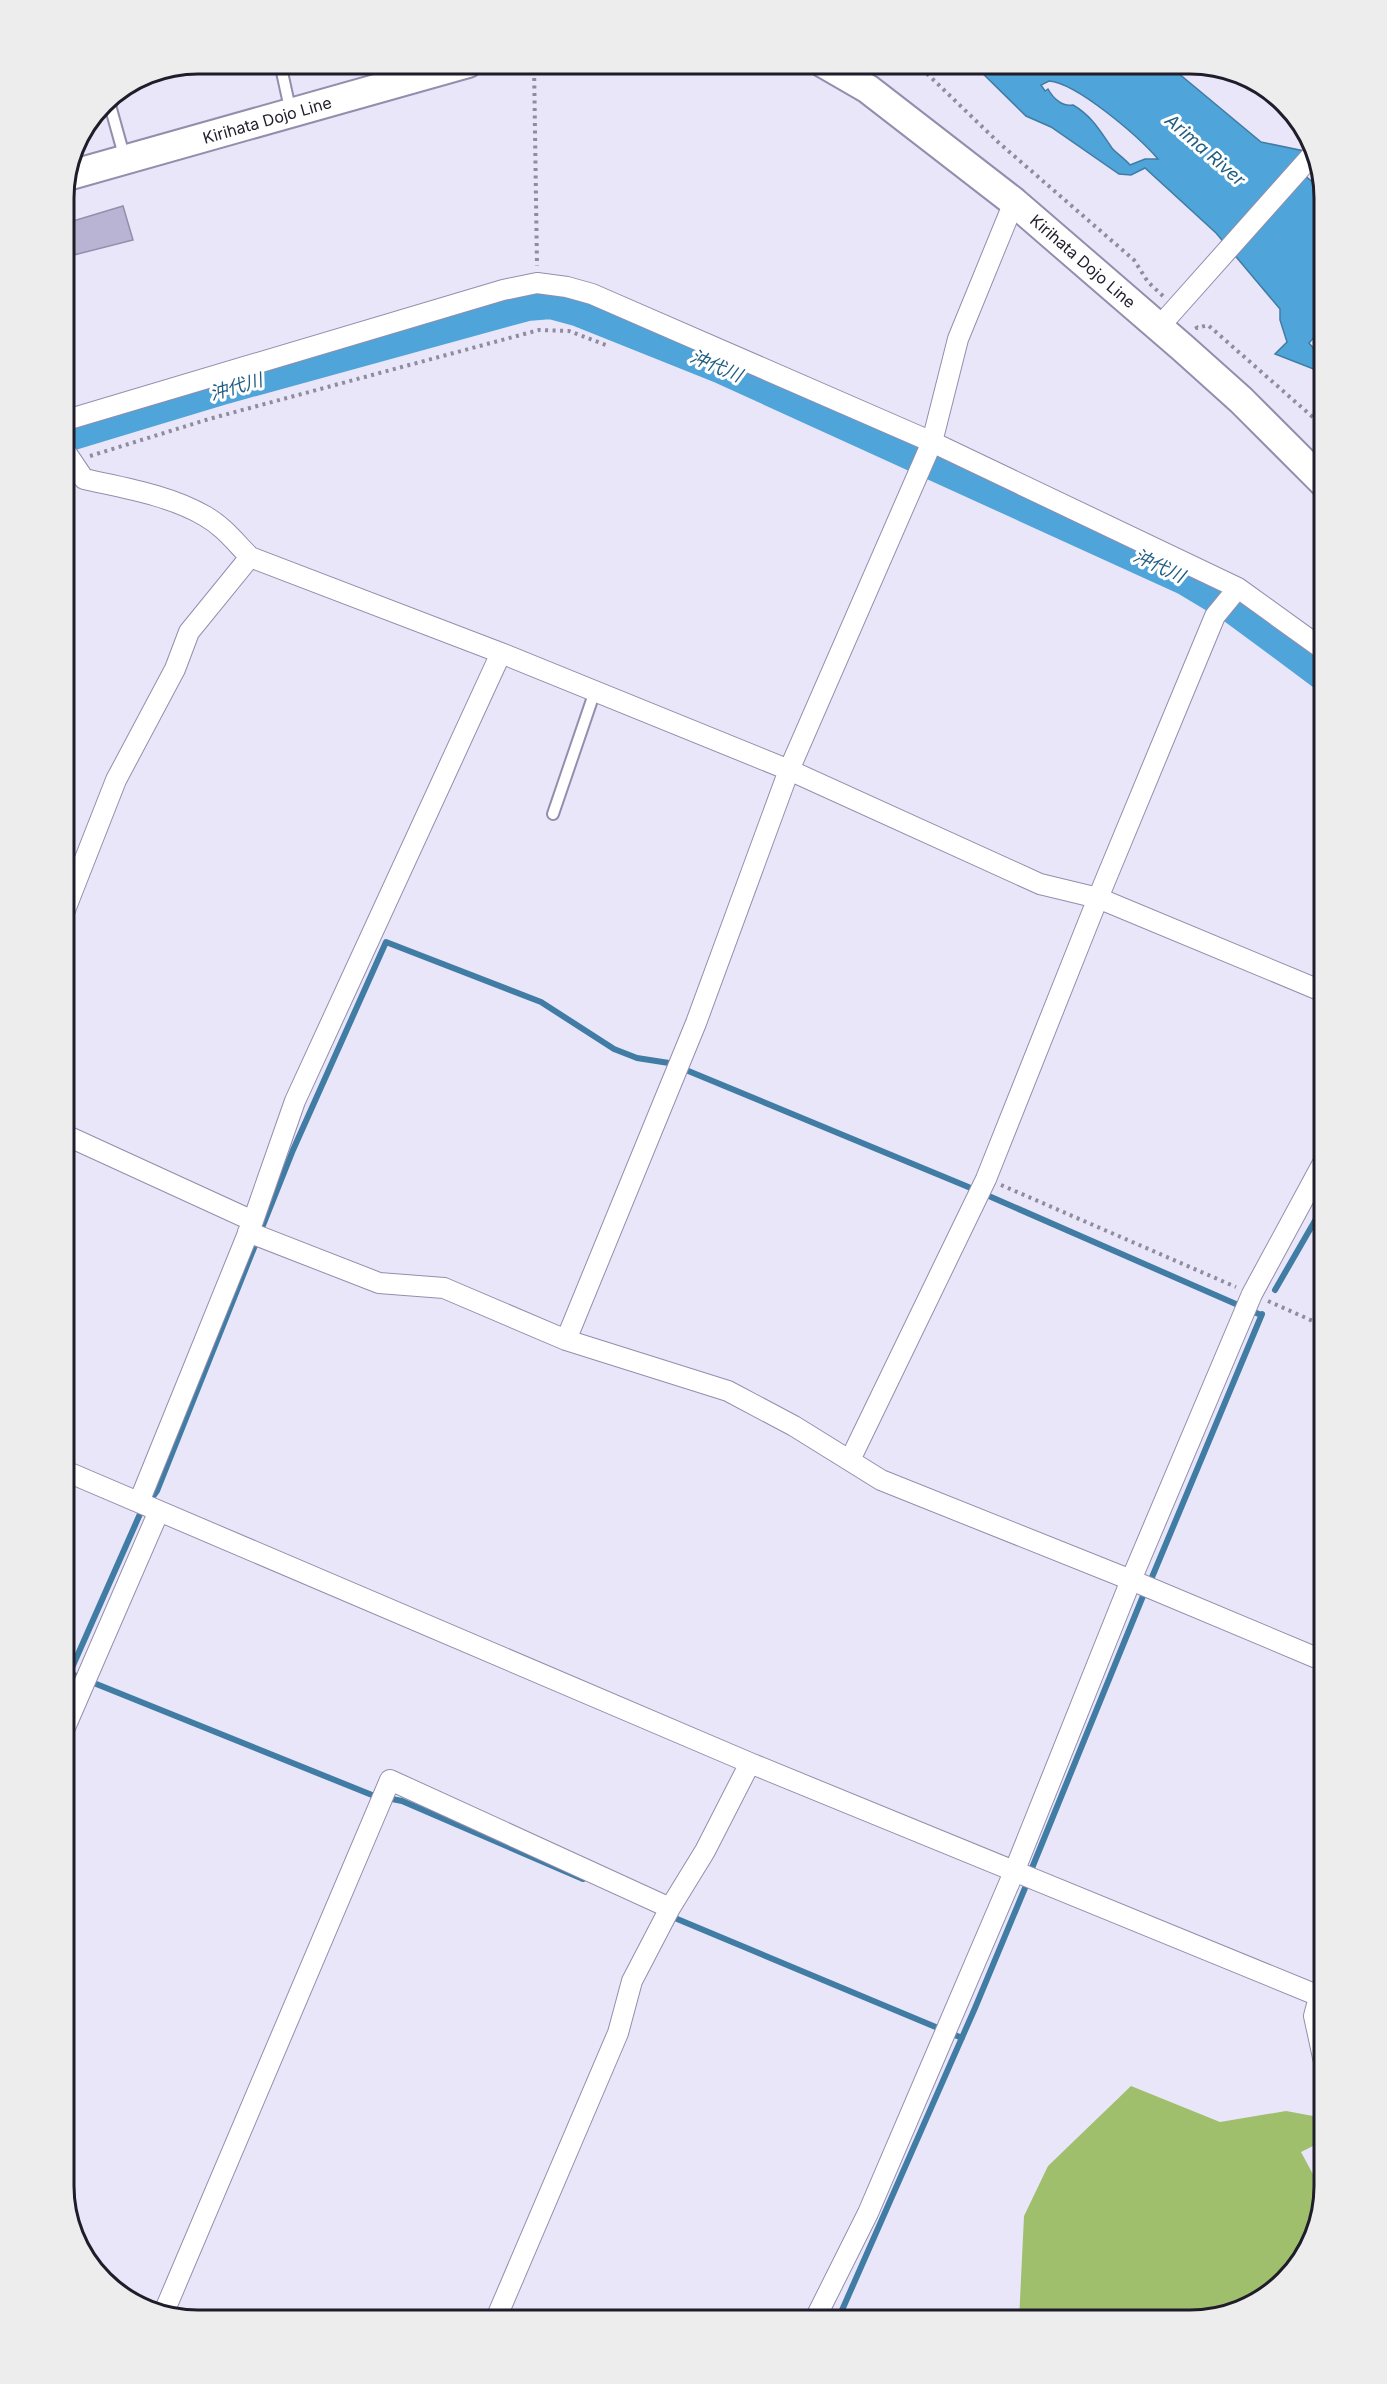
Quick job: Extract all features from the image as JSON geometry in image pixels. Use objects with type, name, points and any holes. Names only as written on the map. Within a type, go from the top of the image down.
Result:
[{"type":"main road","name":"Kirihata Dojo Line","points":[[842,74],[868,89],[1014,202],[1174,311],[1241,400],[1314,473]]},
{"type":"main road","name":"Kirihata Dojo Line","points":[[76,173],[291,114],[380,75]]},
{"type":"street","points":[[1174,311],[1308,160]]},
{"type":"street","points":[[566,1340],[696,1023],[789,770],[932,442],[958,339],[1014,202]]},
{"type":"street","points":[[74,418],[503,290],[537,283],[567,287],[592,294],[932,442],[1238,588],[1314,643]]},
{"type":"street","points":[[74,465],[84,479],[155,496],[204,516],[224,530],[250,557],[501,653],[789,770],[1040,884],[1098,898],[1314,988]]},
{"type":"street","points":[[74,887],[116,780],[175,669],[189,632],[250,557]]},
{"type":"street","points":[[850,1460],[987,1179],[1098,898],[1215,616],[1238,588]]},
{"type":"street","points":[[139,1502],[250,1227],[295,1101],[501,653]]},
{"type":"street","points":[[74,1139],[250,1227],[380,1283],[444,1288],[566,1340],[728,1391],[881,1480],[1131,1580],[1314,1657]]},
{"type":"street","points":[[820,2310],[868,2213],[1014,1872],[1131,1580],[1252,1294],[1314,1179]]},
{"type":"street","points":[[74,1475],[750,1763],[1314,1994]]},
{"type":"street","points":[[74,1707],[159,1511]]},
{"type":"street","points":[[500,2310],[618,2033],[632,1981],[670,1908],[705,1851],[750,1763]]},
{"type":"street","points":[[166,2306],[390,1780],[670,1908]]},
{"type":"lane","points":[[282,74],[291,114]]},
{"type":"lane","points":[[111,109],[125,160]]},
{"type":"lane","points":[[553,814],[595,691]]},
{"type":"path","points":[[534,74],[537,283]]},
{"type":"path","points":[[927,74],[998,142],[1134,260],[1148,282],[1174,311],[1197,328],[1208,326],[1314,418]]},
{"type":"path","points":[[74,453],[539,330],[569,331],[606,345]]},
{"type":"path","points":[[987,1179],[1314,1322]]},
{"type":"green space","points":[[1131,2086],[1220,2122],[1286,2111],[1314,2116],[1314,2146],[1301,2152],[1314,2176],[1314,2186],[1311,2211],[1301,2241],[1283,2268],[1258,2290],[1229,2304],[1206,2309],[1020,2310],[1024,2216],[1048,2166]]},
{"type":"water","name":"Arima River","points":[[983,74],[1179,74],[1261,142],[1304,151],[1307,159],[1296,168],[1312,182],[1314,198],[1314,337],[1309,343],[1314,349],[1314,369],[1275,354],[1287,342],[1280,320],[1280,309],[1216,233],[1145,168],[1131,175],[1119,174],[1051,127],[1026,116]],"holes":[[[1049,81],[1075,91],[1107,112],[1158,159],[1145,159],[1130,165],[1112,148],[1085,114],[1073,105],[1065,105],[1058,101],[1048,89],[1045,91],[1041,85]]]},
{"type":"building","points":[[123,206],[133,240],[74,255],[74,221]]},
{"type":"waterway","name":"沖代川","points":[[74,433],[225,387],[527,304],[551,302],[577,309],[722,367],[1185,578],[1235,608],[1314,667]]},
{"type":"waterway","points":[[74,1663],[140,1514],[157,1491],[293,1150],[386,942],[541,1002],[614,1049],[637,1058],[669,1063],[966,1186],[1261,1315]]},
{"type":"waterway","points":[[1275,1290],[1314,1222]]},
{"type":"waterway","points":[[1150,1582],[1262,1314]]},
{"type":"waterway","points":[[1032,1868],[1143,1596]]},
{"type":"waterway","points":[[74,1675],[372,1795],[402,1801],[583,1879]]},
{"type":"waterway","points":[[842,2310],[975,2008],[1025,1888]]},
{"type":"waterway","points":[[670,1916],[962,2038]]}]
